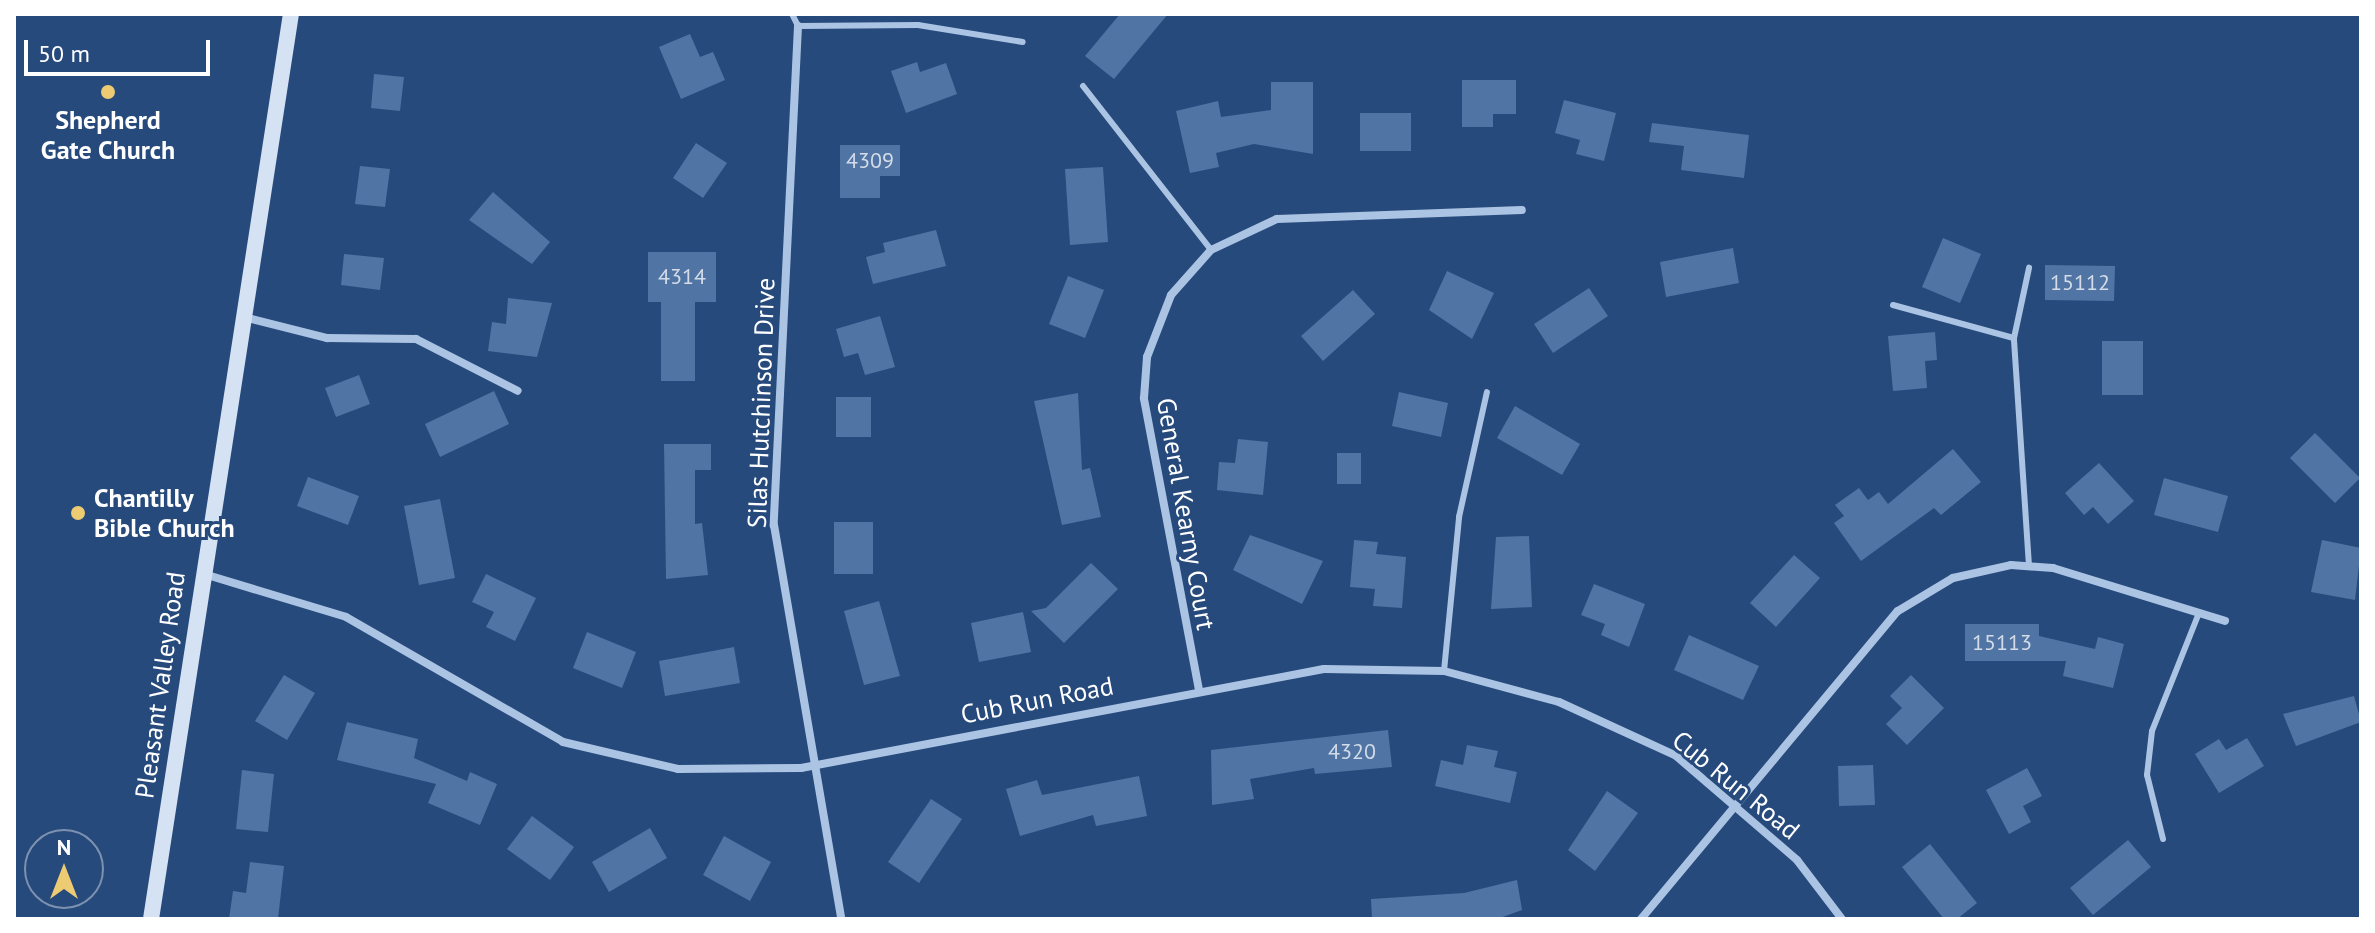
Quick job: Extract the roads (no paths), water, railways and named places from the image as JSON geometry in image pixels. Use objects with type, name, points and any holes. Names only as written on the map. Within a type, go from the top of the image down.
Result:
[{"type":"main road","name":"Pleasant Valley Road","points":[[151,919],[200,573],[291,14]]},
{"type":"street","name":"Silas Hutchinson Drive","points":[[798,26],[774,525],[819,765],[841,919]]},
{"type":"street","name":"General Kearny Court","points":[[1199,690],[1144,385],[1167,305],[1211,250],[1256,225],[1295,215],[1522,210]]},
{"type":"street","points":[[243,317],[327,338],[416,339],[518,391]]},
{"type":"street","points":[[1641,919],[1898,611],[1953,578],[2029,566],[2225,621]]},
{"type":"street","name":"Cub Run Road","points":[[200,573],[346,617],[563,742],[678,769],[819,765],[1199,690],[1324,669],[1444,671],[1597,717],[1675,755],[1797,860],[1842,919]]},
{"type":"lane","points":[[792,14],[798,26],[918,25],[1023,42]]},
{"type":"lane","points":[[1083,86],[1211,250]]},
{"type":"lane","points":[[2029,268],[2014,338],[2029,566]]},
{"type":"lane","points":[[1893,305],[2014,338]]},
{"type":"lane","points":[[1444,671],[1459,517],[1487,392]]},
{"type":"lane","points":[[2163,839],[2147,775],[2152,731],[2199,613]]},
{"type":"place","name":"Shepherd Gate Church","points":[[108,92]]},
{"type":"place","name":"Chantilly Bible Church","points":[[78,513]]}]
